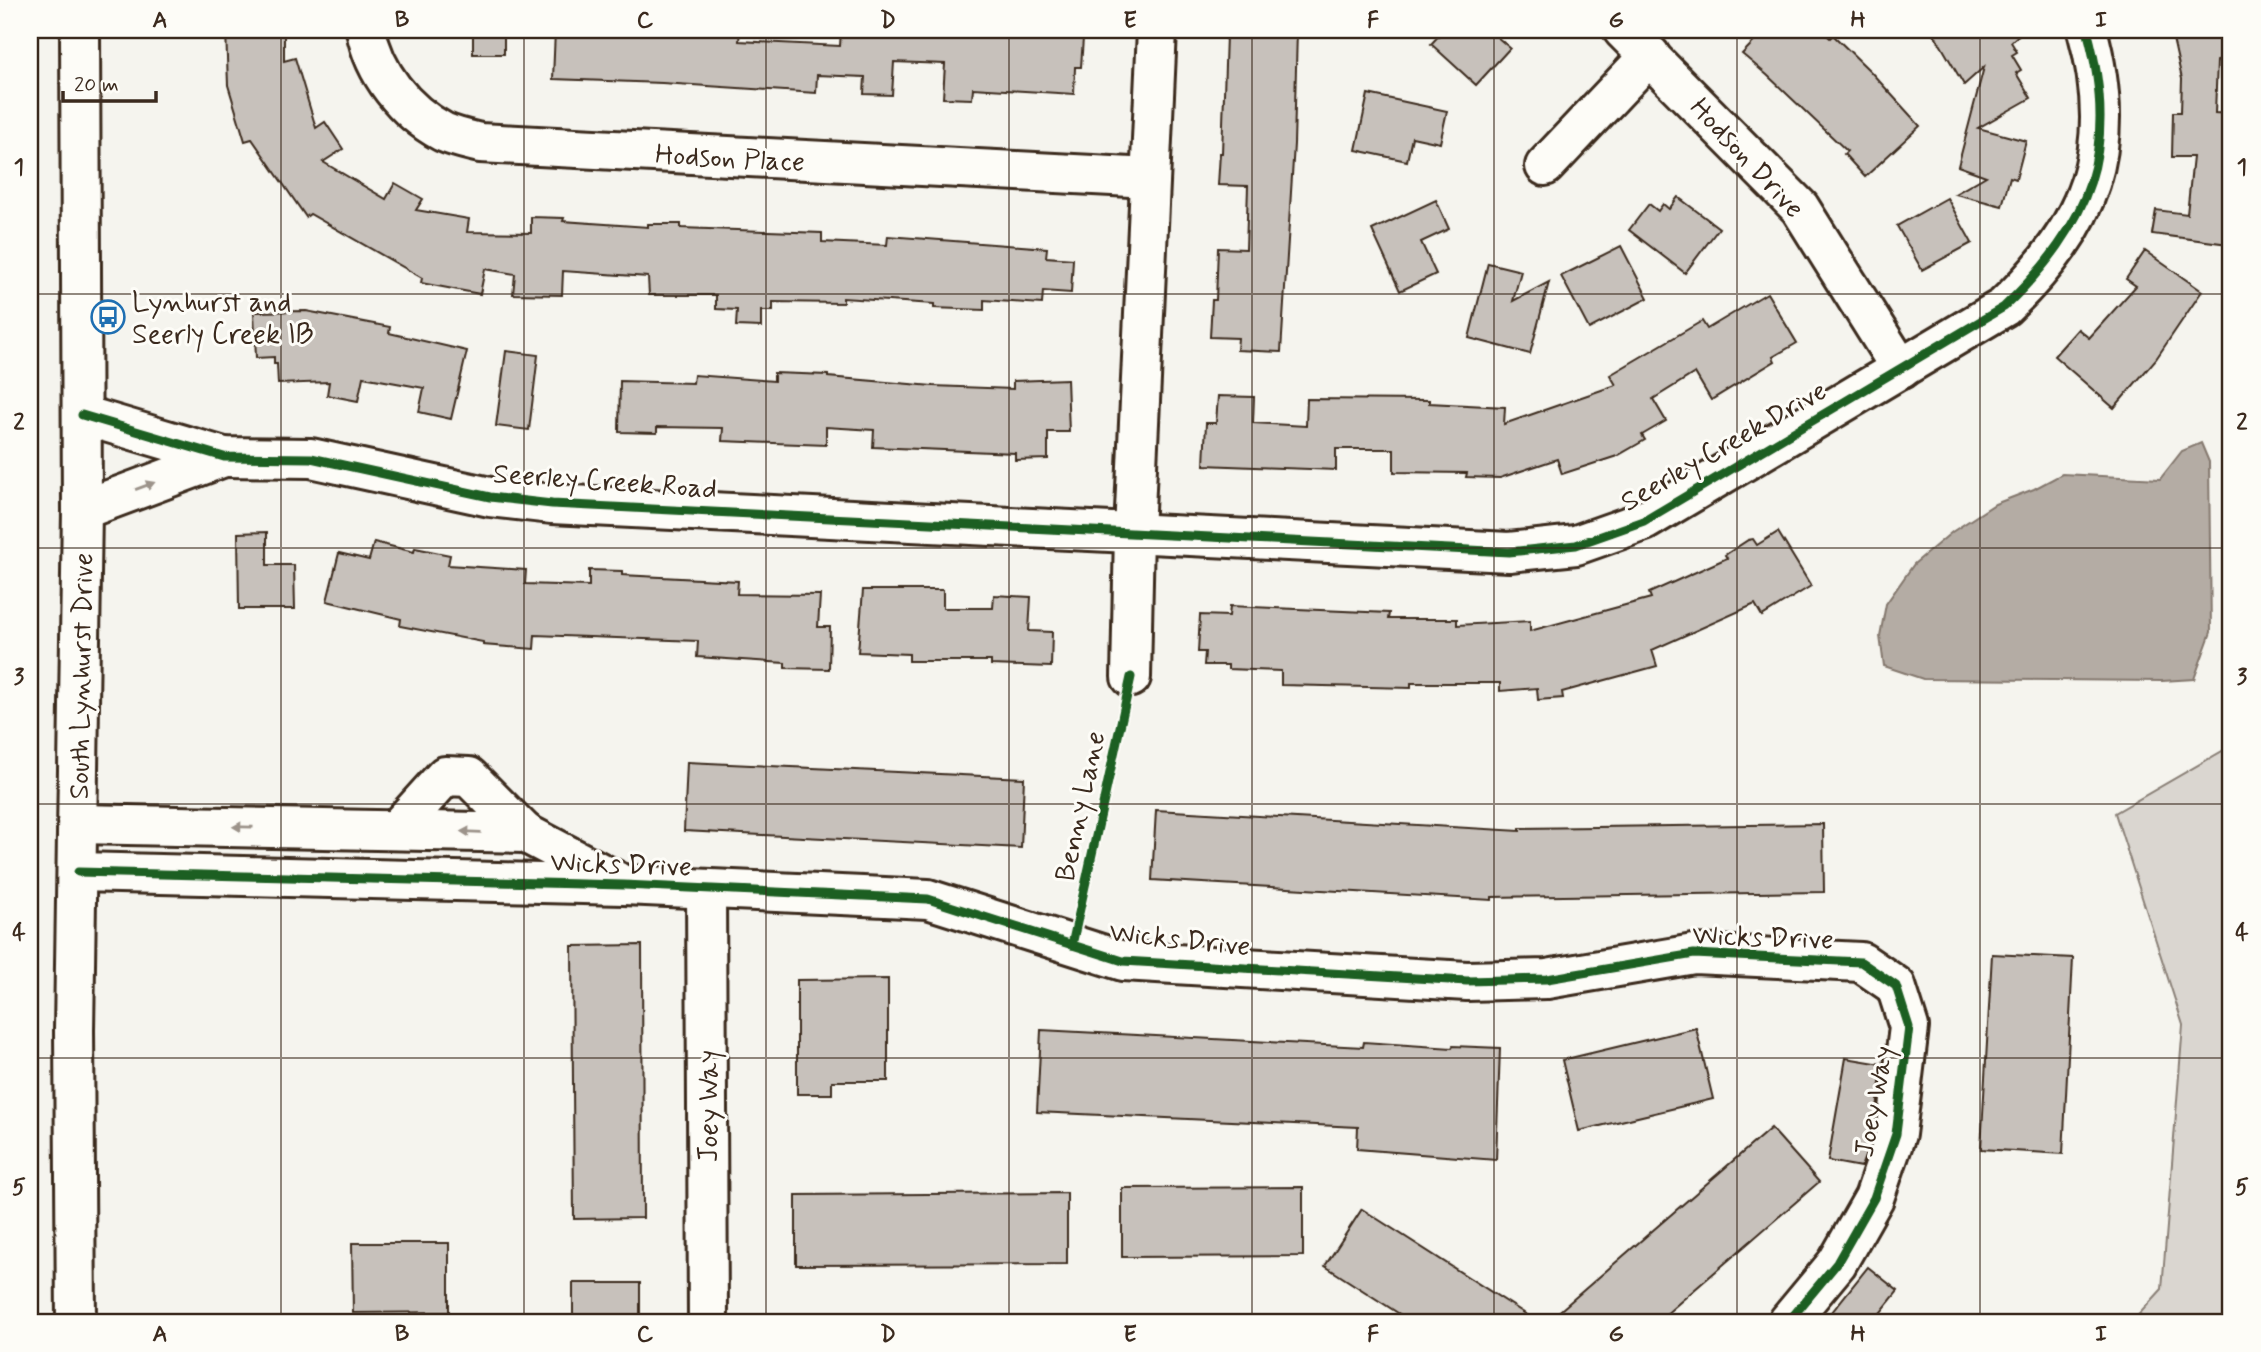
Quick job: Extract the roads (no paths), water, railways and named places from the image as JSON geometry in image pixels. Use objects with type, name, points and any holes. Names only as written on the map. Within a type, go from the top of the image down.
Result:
[{"type":"street","name":"South Lynhurst Drive","points":[[76,1322],[74,1030],[82,510],[80,30]]},
{"type":"street","name":"Hodson Place","points":[[366,30],[373,56],[382,75],[407,105],[422,119],[445,133],[480,143],[1150,178]]},
{"type":"street","points":[[1130,677],[1157,30]]},
{"type":"street","name":"Seerley Creek Drive","points":[[1134,532],[1509,552],[1576,545],[1644,520],[2004,307],[2035,277],[2079,215],[2097,158],[2101,124],[2099,79],[2087,30]]},
{"type":"street","points":[[1545,166],[1636,42]]},
{"type":"street","name":"Hodson Drive","points":[[1636,42],[1800,208],[1901,369]]},
{"type":"street","name":"Seerley Creek Road","points":[[82,415],[224,457],[311,458],[490,497],[552,504],[1134,532]]},
{"type":"street","name":"Seerley Creek Road","points":[[82,510],[224,457]]},
{"type":"street","points":[[397,830],[445,776],[457,776],[469,777],[525,833]]},
{"type":"street","name":"Wicks Drive","points":[[78,824],[525,833],[624,885]]},
{"type":"street","name":"Wicks Drive","points":[[78,872],[624,885],[928,899],[1123,961],[1467,981],[1548,979],[1694,954],[1861,962],[1896,986],[1909,1027]]},
{"type":"street","name":"Joey Way","points":[[706,889],[708,1322]]},
{"type":"street","name":"Joey Way","points":[[1788,1322],[1837,1263],[1874,1198],[1896,1134],[1909,1027]]},
{"type":"place","name":"Lynhurst and Seerly Creek IB","points":[[108,317]]}]
